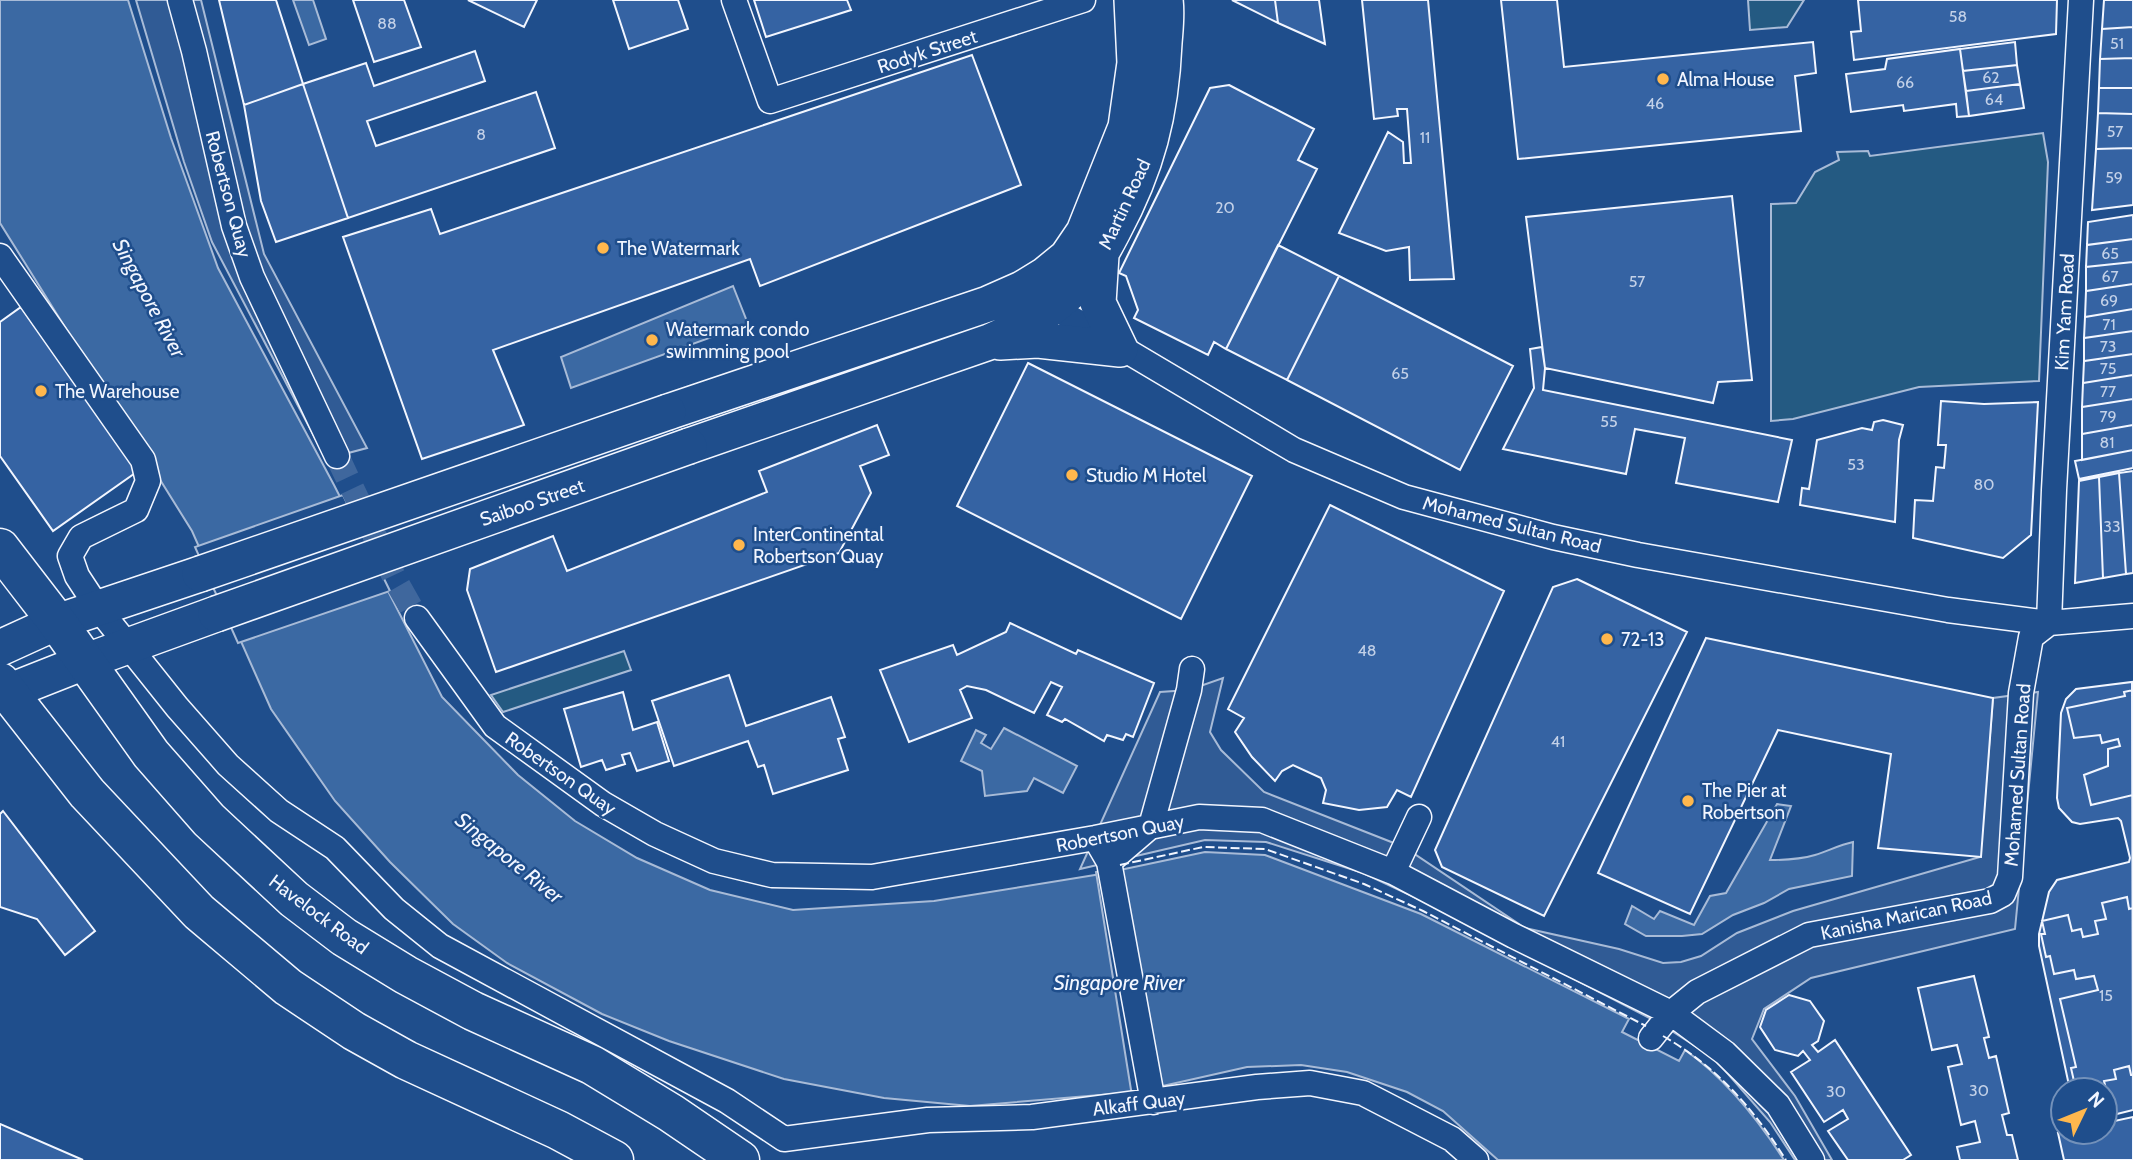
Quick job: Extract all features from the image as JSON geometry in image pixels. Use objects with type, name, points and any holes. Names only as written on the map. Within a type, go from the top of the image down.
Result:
[{"type":"main road","name":"Havelock Road","points":[[0,548],[57,622],[150,754],[209,820],[294,899],[344,937],[406,975],[473,1011],[592,1065],[671,1113],[740,1160]]},
{"type":"main road","points":[[4,687],[87,793],[190,902],[288,987],[354,1031],[406,1060],[558,1130],[614,1160]]},
{"type":"street","name":"Robertson Quay","points":[[180,0],[234,226],[261,273],[337,456]]},
{"type":"street","name":"Rodyk Street","points":[[734,0],[770,101],[1083,0]]},
{"type":"street","name":"Martin Road","points":[[1022,289],[1067,257],[1084,232],[1101,192],[1125,127],[1135,63],[1132,0]]},
{"type":"street","name":"Kim Yam Road","points":[[2049,623],[2081,0]]},
{"type":"street","name":"Martin Road","points":[[1053,307],[1079,284],[1101,255],[1129,201],[1152,141],[1163,71],[1160,2]]},
{"type":"street","points":[[1101,255],[1098,303],[1120,349]]},
{"type":"street","points":[[0,256],[143,460],[148,481],[136,510],[80,537],[70,556],[77,576],[128,647]]},
{"type":"street","name":"Mohamed Sultan Road","points":[[1022,289],[1294,450],[1404,497],[1553,537],[1638,555],[1948,610],[2049,623],[2133,616]]},
{"type":"street","points":[[0,648],[57,622],[988,304],[1022,289]]},
{"type":"street","name":"Saiboo Street","points":[[4,687],[128,647],[689,446],[989,342],[1024,327],[1053,307]]},
{"type":"street","points":[[989,342],[1038,340],[1120,349]]},
{"type":"street","name":"Robertson Quay","points":[[417,618],[495,726],[603,804],[655,834],[714,861],[772,875],[872,877],[1199,817],[1262,820],[1393,872],[1514,936],[1671,1013],[1725,1053],[1778,1105],[1812,1160]]},
{"type":"street","name":"Mohamed Sultan Road","points":[[2003,894],[2010,877],[2021,694],[2031,637],[2049,623]]},
{"type":"street","name":"Alkaff Quay","points":[[128,647],[228,765],[279,811],[335,848],[394,909],[440,946],[715,1094],[784,1139],[928,1120],[1032,1117],[1257,1087],[1310,1083],[1363,1093],[1452,1139],[1476,1160]]},
{"type":"street","points":[[1109,862],[1151,827],[1189,690],[1192,669]]},
{"type":"street","points":[[1393,872],[1419,817]]},
{"type":"street","points":[[1095,838],[1109,862],[1153,1102]]},
{"type":"street","name":"Kanisha Marican Road","points":[[1651,1038],[1671,1013],[1696,992],[1810,935],[1990,901],[2003,894]]},
{"type":"shaded area","points":[[136,0],[201,0],[264,254],[367,448],[327,461],[212,242],[184,162]]},
{"type":"shaded area","points":[[1748,0],[1804,0],[1787,27],[1750,30]]},
{"type":"shaded area","points":[[2043,133],[2048,162],[2039,381],[1919,387],[1793,419],[1771,421],[1771,204],[1796,203],[1815,172],[1839,160],[1837,152],[1868,151],[1870,156]]},
{"type":"shaded area","points":[[624,651],[631,670],[503,712],[491,695]]},
{"type":"shaded area","points":[[1223,678],[1210,732],[1221,750],[1264,792],[1404,847],[1525,928],[1619,949],[1663,963],[1681,962],[1701,956],[1737,933],[1793,911],[1980,857],[1993,698],[2038,692],[2015,929],[1811,978],[1764,1009],[1752,1039],[1795,1096],[1832,1160],[1795,1160],[1770,1122],[1715,1059],[1661,1024],[1427,903],[1363,873],[1266,842],[1205,840],[1080,869],[1160,692],[1189,690]]},
{"type":"water","name":"Singapore River","points":[[0,0],[128,0],[171,138],[218,268],[334,485],[442,697],[518,775],[575,821],[637,858],[710,890],[793,910],[934,901],[1101,874],[1205,852],[1265,855],[1421,914],[1629,1019],[1622,1032],[1679,1061],[1685,1050],[1740,1100],[1784,1160],[1498,1160],[1443,1111],[1407,1092],[1347,1072],[1301,1065],[1247,1067],[1136,1092],[970,1106],[884,1098],[784,1079],[669,1041],[602,1014],[507,963],[453,924],[390,862],[335,801],[271,709],[192,531],[0,223]]},
{"type":"water","points":[[293,0],[313,0],[326,39],[309,45]]},
{"type":"water","name":"Watermark condo swimming pool","points":[[733,286],[748,324],[571,388],[561,357]]},
{"type":"water","points":[[1004,728],[1077,766],[1063,793],[1034,778],[1027,791],[985,796],[982,771],[961,761],[976,730],[986,735],[981,743],[991,749]]},
{"type":"water","points":[[1777,804],[1791,806],[1770,860],[1810,856],[1853,842],[1852,876],[1789,889],[1764,903],[1733,915],[1702,934],[1646,936],[1625,924],[1632,906],[1654,919],[1660,911],[1694,925],[1710,896],[1726,893]]},
{"type":"pier","points":[[343,495],[390,591],[238,643],[195,547]]},
{"type":"pier","points":[[1120,867],[1155,1092],[1132,1096],[1096,872]]},
{"type":"building","points":[[219,0],[276,0],[303,84],[244,105]]},
{"type":"building","points":[[353,0],[404,0],[421,47],[374,62]]},
{"type":"building","points":[[468,0],[537,0],[524,27]]},
{"type":"building","points":[[613,0],[678,0],[688,29],[629,49]]},
{"type":"building","points":[[754,0],[847,0],[851,10],[766,37]]},
{"type":"building","points":[[1232,0],[1275,0],[1278,23]]},
{"type":"building","points":[[1275,0],[1319,0],[1325,44],[1278,23]]},
{"type":"building","points":[[1362,0],[1428,0],[1454,279],[1410,280],[1409,247],[1386,251],[1339,233],[1388,132],[1403,142],[1404,163],[1411,163],[1407,109],[1397,109],[1398,116],[1374,119]]},
{"type":"building","points":[[1501,0],[1557,0],[1564,67],[1813,42],[1816,73],[1795,76],[1801,131],[1518,159]]},
{"type":"building","points":[[1858,0],[2057,0],[2056,34],[1854,60],[1851,32],[1861,31]]},
{"type":"building","points":[[2104,0],[2133,0],[2133,27],[2102,29]]},
{"type":"building","points":[[2133,27],[2133,58],[2100,59],[2102,29]]},
{"type":"building","points":[[2015,42],[2017,65],[1963,71],[1960,49]]},
{"type":"building","points":[[1960,49],[1969,116],[1957,117],[1956,104],[1904,111],[1903,105],[1851,112],[1846,74],[1885,69],[1887,59]]},
{"type":"building","points":[[475,51],[485,81],[367,121],[376,146],[536,92],[555,148],[348,218],[303,84],[366,63],[374,86]]},
{"type":"building","name":"The Watermark","points":[[972,55],[1021,185],[760,286],[750,259],[493,350],[524,425],[422,459],[343,237],[431,209],[440,234]]},
{"type":"building","points":[[2133,58],[2133,88],[2099,88],[2100,59]]},
{"type":"building","points":[[2017,65],[2020,84],[1966,91],[1963,71]]},
{"type":"building","points":[[303,84],[348,218],[276,242],[261,201],[244,105]]},
{"type":"building","points":[[2020,84],[2024,108],[1969,116],[1966,91]]},
{"type":"building","points":[[1229,85],[1314,129],[1298,160],[1317,169],[1226,349],[1214,342],[1208,355],[1134,318],[1138,310],[1126,276],[1119,273],[1210,88]]},
{"type":"building","points":[[2099,88],[2133,88],[2133,114],[2098,113]]},
{"type":"building","points":[[2098,113],[2133,114],[2133,148],[2096,149]]},
{"type":"building","points":[[2133,148],[2133,205],[2092,210],[2096,149]]},
{"type":"building","points":[[1732,196],[1752,380],[1718,382],[1713,403],[1545,368],[1526,217]]},
{"type":"building","points":[[2133,215],[2133,239],[2087,245],[2088,222]]},
{"type":"building","points":[[2133,239],[2133,262],[2086,267],[2087,245]]},
{"type":"building","points":[[1278,245],[1339,276],[1287,380],[1226,349]]},
{"type":"building","points":[[2133,262],[2133,284],[2086,291],[2086,267]]},
{"type":"building","points":[[1339,276],[1513,366],[1460,470],[1287,380]]},
{"type":"building","points":[[2133,284],[2133,309],[2085,317],[2086,291]]},
{"type":"building","name":"The Warehouse","points":[[21,307],[138,471],[53,531],[0,456],[0,322]]},
{"type":"building","points":[[2133,309],[2133,331],[2084,338],[2085,317]]},
{"type":"building","points":[[2133,331],[2133,354],[2084,361],[2084,338]]},
{"type":"building","points":[[1542,347],[1545,368],[1543,390],[1792,440],[1778,502],[1676,483],[1685,438],[1635,429],[1626,474],[1503,449],[1534,388],[1530,349]]},
{"type":"building","points":[[2133,354],[2133,375],[2083,383],[2084,361]]},
{"type":"building","name":"Studio M Hotel","points":[[1028,363],[1252,476],[1181,619],[957,506]]},
{"type":"building","points":[[2133,375],[2133,399],[2082,407],[2083,383]]},
{"type":"building","points":[[2133,399],[2133,425],[2082,434],[2082,407]]},
{"type":"building","points":[[1941,401],[1984,404],[2038,402],[2031,535],[2003,558],[1913,538],[1915,500],[1933,501],[1936,467],[1944,468],[1946,445],[1938,445]]},
{"type":"building","points":[[1883,420],[1903,425],[1899,440],[1895,522],[1800,505],[1802,488],[1809,489],[1817,440],[1862,428],[1872,430],[1874,422]]},
{"type":"building","name":"InterContinental Robertson Quay","points":[[877,425],[889,455],[860,466],[871,493],[839,553],[496,672],[467,590],[470,569],[553,536],[567,571],[767,492],[759,471]]},
{"type":"building","points":[[2133,425],[2133,450],[2082,460],[2082,434]]},
{"type":"building","points":[[2133,450],[2133,468],[2079,479],[2075,461]]},
{"type":"building","points":[[2133,471],[2133,573],[2126,574],[2119,473]]},
{"type":"building","points":[[2119,473],[2126,574],[2103,578],[2099,477]]},
{"type":"building","points":[[2099,477],[2103,578],[2075,583],[2079,481]]},
{"type":"building","points":[[1330,505],[1504,591],[1411,797],[1397,790],[1387,807],[1359,810],[1323,803],[1326,790],[1321,778],[1293,765],[1282,771],[1275,781],[1252,757],[1235,732],[1244,718],[1228,709]]},
{"type":"building","points":[[1577,579],[1687,632],[1544,916],[1442,867],[1435,850],[1553,587]]},
{"type":"building","points":[[1010,623],[1076,654],[1078,650],[1154,683],[1133,737],[1126,734],[1123,740],[1107,735],[1104,741],[1065,719],[1062,722],[1047,715],[1062,687],[1051,682],[1034,713],[986,690],[967,686],[960,690],[972,718],[909,742],[880,670],[953,645],[957,655],[1006,632]]},
{"type":"building","name":"The Pier at Robertson","points":[[1706,638],[1993,698],[1981,857],[1878,848],[1891,754],[1778,730],[1690,914],[1598,873]]},
{"type":"building","points":[[729,675],[746,726],[831,697],[845,737],[838,739],[848,770],[773,794],[764,765],[758,767],[748,741],[674,766],[652,701]]},
{"type":"building","points":[[2132,682],[2133,1110],[2119,1114],[2119,1076],[2067,1076],[2039,946],[2039,934],[2049,892],[2057,880],[2129,862],[2130,858],[2118,818],[2080,824],[2072,822],[2059,808],[2057,798],[2061,713],[2066,699],[2076,689]]},
{"type":"building","points":[[2133,690],[2133,795],[2091,805],[2084,775],[2108,766],[2108,749],[2120,746],[2118,739],[2102,743],[2100,735],[2074,738],[2067,708],[2125,696],[2124,692]]},
{"type":"building","points":[[623,692],[633,730],[657,722],[669,761],[637,771],[630,753],[622,755],[625,764],[606,770],[602,760],[581,767],[564,709]]},
{"type":"building","points":[[3,811],[95,931],[65,955],[37,919],[0,907],[0,814]]},
{"type":"building","points":[[2127,897],[2129,909],[2133,908],[2133,1075],[2129,1066],[2114,1070],[2115,1076],[2073,1076],[2071,1068],[2076,1067],[2060,999],[2098,990],[2094,976],[2076,979],[2074,970],[2054,974],[2050,956],[2046,957],[2041,934],[2045,934],[2042,921],[2068,915],[2072,931],[2081,929],[2083,937],[2098,934],[2095,921],[2106,919],[2102,903]]},
{"type":"building","points":[[1974,976],[1989,1037],[1984,1038],[1989,1058],[1996,1056],[2009,1113],[2002,1115],[2007,1135],[2012,1135],[2018,1160],[1960,1160],[1957,1147],[1980,1142],[1975,1121],[1961,1125],[1948,1067],[1962,1064],[1957,1045],[1932,1050],[1918,988]]},
{"type":"building","points":[[1789,995],[1810,1001],[1824,1021],[1818,1041],[1812,1045],[1818,1052],[1835,1040],[1911,1155],[1903,1160],[1848,1160],[1828,1131],[1848,1119],[1843,1110],[1824,1122],[1791,1072],[1810,1060],[1803,1051],[1798,1056],[1775,1050],[1760,1027],[1766,1010]]},
{"type":"building","points":[[2133,1117],[2133,1160],[2064,1160],[2061,1146],[2119,1146],[2119,1120]]},
{"type":"building","points":[[0,1124],[83,1160],[0,1160]]},
{"type":"tunnel","points":[[337,456],[397,583],[417,618]]},
{"type":"fence","points":[[1120,865],[1203,847],[1265,849],[1364,884],[1423,911],[1646,1026]]},
{"type":"fence","points":[[1663,1036],[1700,1061],[1732,1090],[1747,1106],[1786,1160]]},
{"type":"place","name":"Alma House","points":[[1663,79]]},
{"type":"place","name":"The Watermark","points":[[603,248]]},
{"type":"place","name":"Watermark condo swimming pool","points":[[652,340]]},
{"type":"place","name":"The Warehouse","points":[[41,391]]},
{"type":"place","name":"Studio M Hotel","points":[[1072,475]]},
{"type":"place","name":"InterContinental Robertson Quay","points":[[739,545]]},
{"type":"place","name":"72-13","points":[[1607,639]]},
{"type":"place","name":"The Pier at Robertson","points":[[1688,801]]}]
